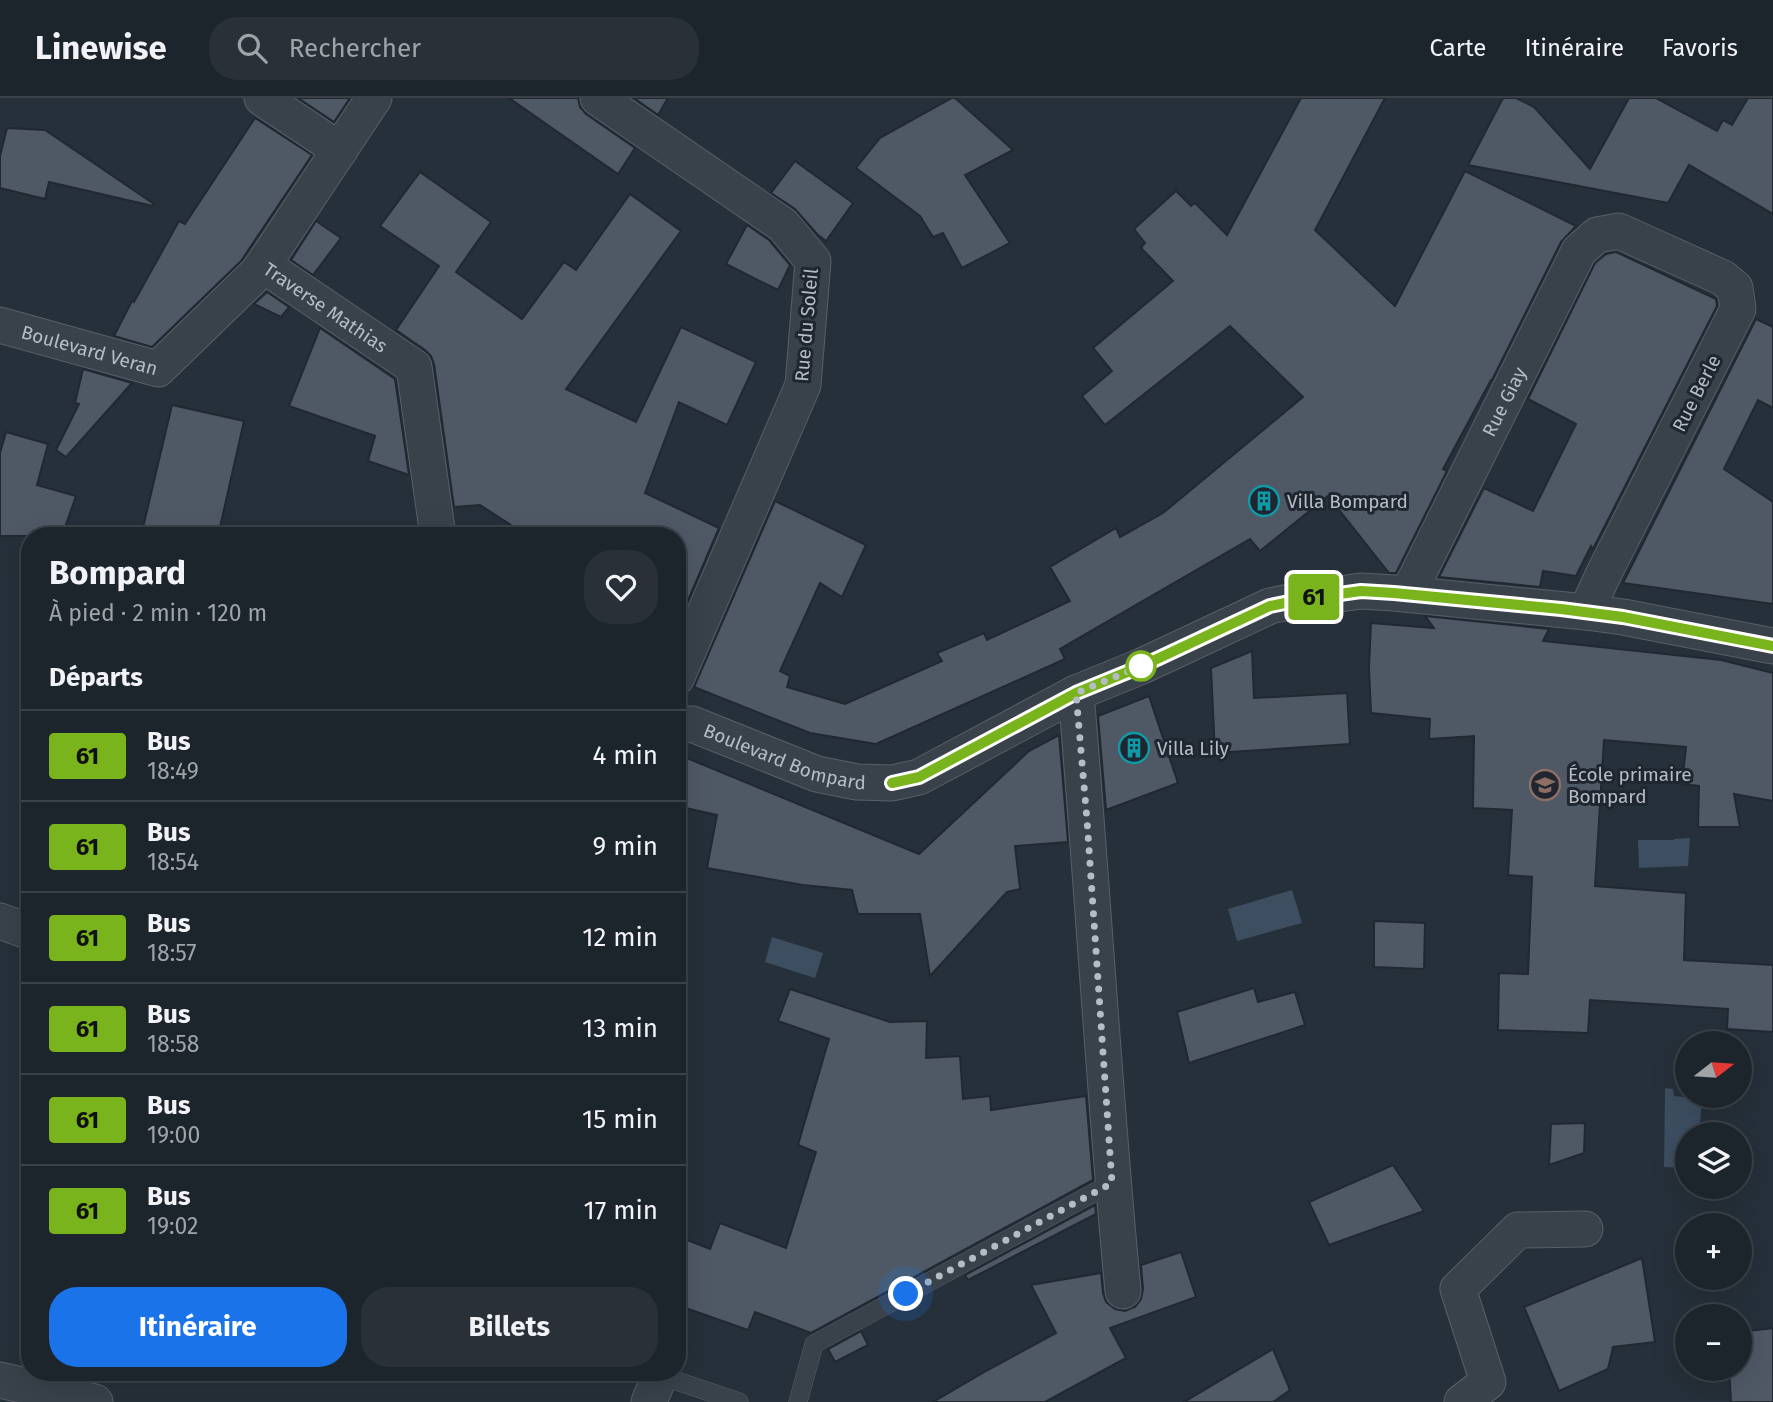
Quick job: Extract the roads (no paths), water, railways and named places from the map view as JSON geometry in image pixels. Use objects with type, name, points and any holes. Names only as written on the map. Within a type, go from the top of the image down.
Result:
[{"type":"street","points":[[262,98],[340,150]]},
{"type":"street","name":"Traverse Mathias","points":[[374,98],[263,265],[414,367],[437,527]]},
{"type":"street","name":"Rue du Soleil","points":[[598,98],[783,225],[813,261],[803,385],[686,656]]},
{"type":"street","name":"Rue Giay","points":[[1408,594],[1579,251],[1597,235],[1619,232]]},
{"type":"street","name":"Rue Berle","points":[[1587,612],[1604,573],[1738,309],[1735,288],[1723,278],[1619,232]]},
{"type":"street","name":"Boulevard Veran","points":[[0,325],[158,369],[263,265]]},
{"type":"street","name":"Boulevard Bompard","points":[[686,724],[692,724],[817,774],[857,782],[892,783],[919,777],[1076,693],[1142,666],[1270,606],[1361,591],[1587,612],[1773,646]]},
{"type":"street","points":[[1076,693],[1112,1183],[1123,1291]]},
{"type":"street","points":[[0,921],[21,929]]},
{"type":"street","points":[[1462,1402],[1488,1382],[1458,1289],[1518,1230],[1585,1229]]},
{"type":"street","points":[[0,1380],[95,1402]]},
{"type":"lane","points":[[798,1402],[814,1344],[1112,1183]]},
{"type":"lane","points":[[653,1383],[739,1402]]},
{"type":"water","points":[[1690,838],[1688,866],[1639,868],[1638,840]]},
{"type":"water","points":[[1292,890],[1302,923],[1237,941],[1228,909]]},
{"type":"water","points":[[772,937],[823,953],[815,978],[765,962]]},
{"type":"water","points":[[1665,1088],[1673,1089],[1675,1108],[1701,1108],[1700,1122],[1675,1122],[1675,1167],[1664,1167]]},
{"type":"place","name":"Villa Bompard","points":[[1264,501]]},
{"type":"place","name":"Villa Lily","points":[[1134,748]]},
{"type":"place","name":"École primaire Bompard","points":[[1545,785]]}]
